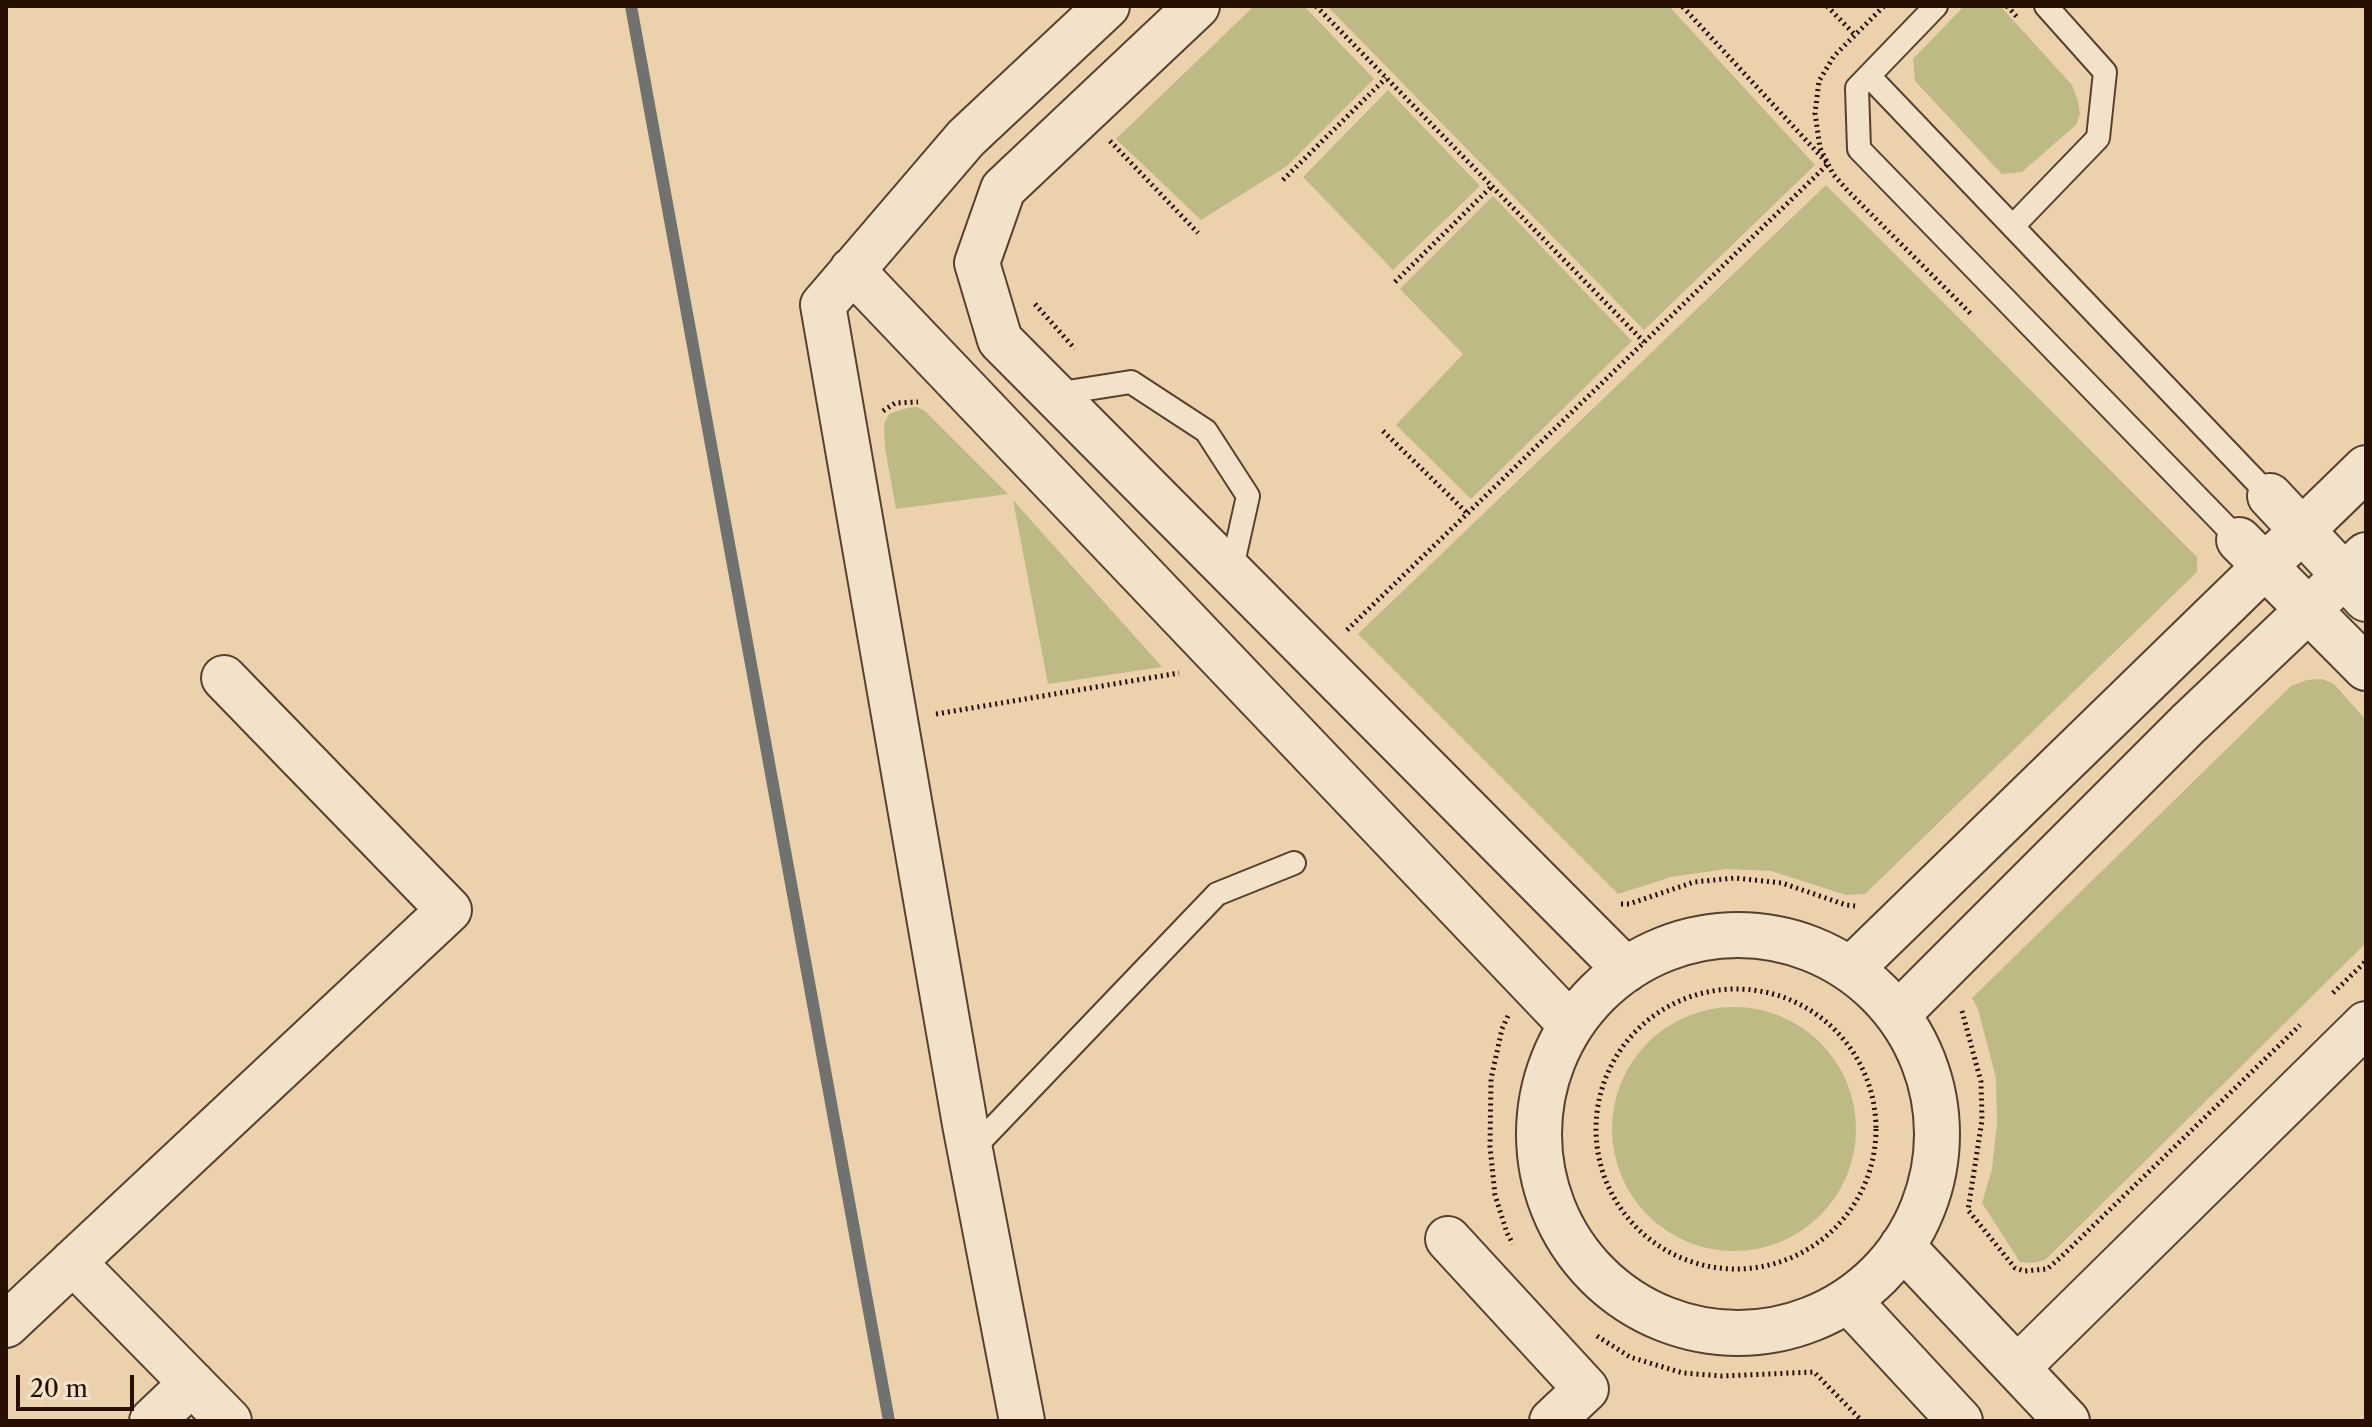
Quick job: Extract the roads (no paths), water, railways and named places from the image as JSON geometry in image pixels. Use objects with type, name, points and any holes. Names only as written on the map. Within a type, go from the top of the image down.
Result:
[{"type":"street","points":[[1022,1421],[970,1152],[823,305],[966,138],[1107,6]]},
{"type":"street","points":[[1197,6],[1003,189],[977,263],[1000,340],[1626,970]]},
{"type":"street","points":[[852,270],[1571,1025]]},
{"type":"street","points":[[1034,461],[1066,406]]},
{"type":"street","points":[[1852,968],[2252,553],[2301,530],[2366,468]]},
{"type":"street","points":[[1899,1013],[2188,724],[2308,609],[2359,577],[2301,530],[2270,496]]},
{"type":"street","points":[[2252,553],[2366,668]]},
{"type":"street","points":[[6,1325],[449,910],[224,678]]},
{"type":"street","points":[[1730,933],[1794,940],[1852,968],[1899,1013],[1929,1072],[1938,1136],[1927,1200],[1896,1257],[1849,1301],[1787,1329],[1721,1334],[1655,1317],[1600,1279],[1559,1225],[1540,1160],[1542,1092],[1571,1025],[1611,978],[1666,946],[1730,933]]},
{"type":"street","points":[[2017,1368],[2366,1024]]},
{"type":"street","points":[[1448,1239],[1586,1389],[1552,1421]]},
{"type":"street","points":[[1902,1246],[2067,1421]]},
{"type":"street","points":[[73,1262],[229,1421]]},
{"type":"street","points":[[1849,1301],[1960,1421]]},
{"type":"street","points":[[152,1421],[192,1383]]},
{"type":"lane","points":[[1936,6],[1857,88],[1859,149],[2252,553]]},
{"type":"lane","points":[[2014,225],[2098,138],[2105,72],[2046,6]]},
{"type":"lane","points":[[1870,77],[2270,496]]},
{"type":"lane","points":[[1066,406],[1131,382],[1206,431],[1248,496],[1231,572]]},
{"type":"lane","points":[[970,1152],[1217,894],[1294,863]]},
{"type":"waterway","points":[[631,6],[889,1421]]}]
